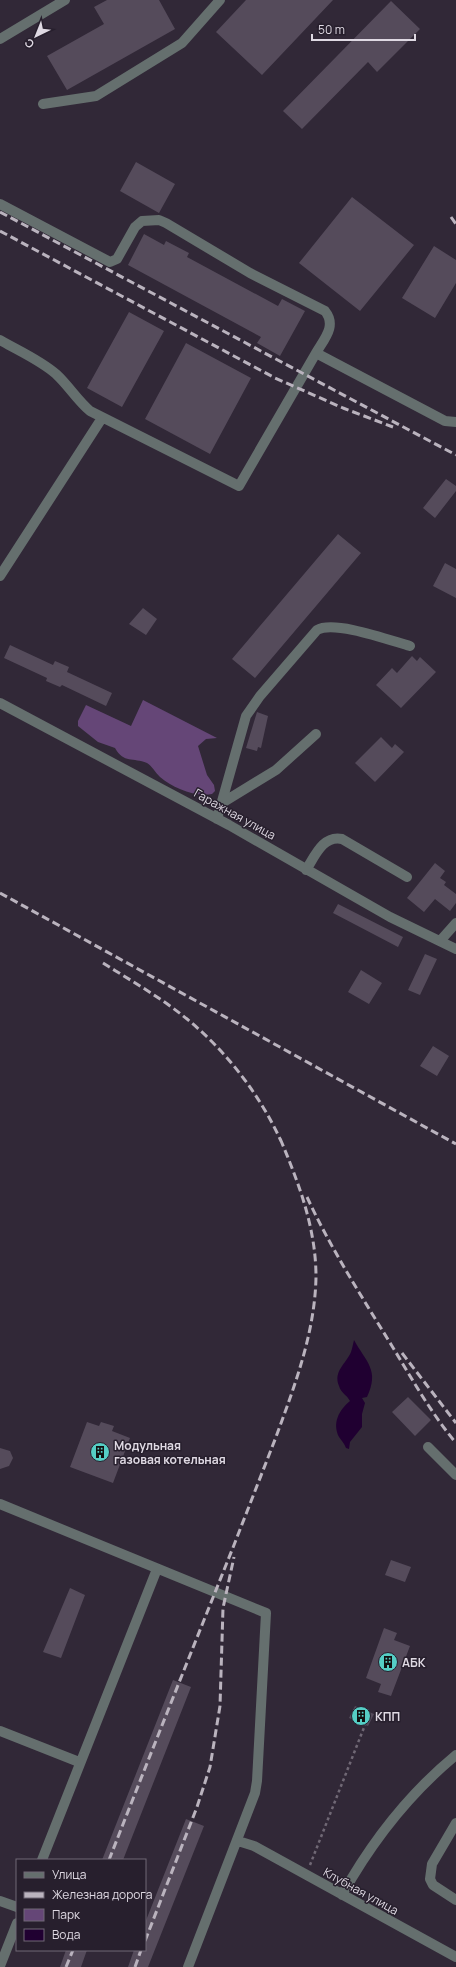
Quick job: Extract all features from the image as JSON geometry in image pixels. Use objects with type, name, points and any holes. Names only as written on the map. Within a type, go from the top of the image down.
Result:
[{"type":"street","points":[[0,39],[65,0]]},
{"type":"street","points":[[43,104],[96,96],[182,43],[220,0]]},
{"type":"street","points":[[0,204],[110,262],[117,259],[135,227],[142,221],[154,220],[166,223],[250,273],[325,311],[331,320],[331,326],[316,353],[238,486],[102,418],[84,406],[56,374],[44,365],[0,340]]},
{"type":"street","points":[[316,353],[445,421],[456,422]]},
{"type":"street","points":[[0,576],[102,418]]},
{"type":"street","points":[[217,819],[243,728],[252,705],[317,630],[322,627],[336,626],[410,646]]},
{"type":"street","name":"Гаражная улица","points":[[0,703],[217,819],[390,917],[456,949]]},
{"type":"street","points":[[222,803],[276,770],[316,734]]},
{"type":"street","points":[[306,870],[324,843],[332,838],[337,838],[342,839],[407,877]]},
{"type":"street","points":[[440,941],[456,923]]},
{"type":"street","points":[[428,1446],[456,1475]]},
{"type":"street","points":[[0,1504],[266,1613],[257,1781],[252,1804],[188,1967]]},
{"type":"street","points":[[42,1859],[79,1762],[158,1569]]},
{"type":"street","points":[[0,1731],[79,1762]]},
{"type":"street","points":[[342,1895],[361,1864],[388,1828],[434,1774],[456,1755]]},
{"type":"street","points":[[456,1823],[432,1864],[430,1871],[433,1885],[456,1900]]},
{"type":"street","name":"Клубная улица","points":[[238,1841],[254,1846],[456,1957]]},
{"type":"street","points":[[0,1901],[16,1907]]},
{"type":"street","points":[[0,1966],[16,1926]]},
{"type":"path","points":[[306,1875],[365,1725]]},
{"type":"green space","points":[[143,700],[217,738],[206,739],[198,746],[207,775],[214,785],[215,791],[212,794],[205,795],[191,793],[171,785],[160,777],[147,763],[125,758],[118,753],[115,748],[98,742],[78,726],[78,721],[86,705],[131,726]]},
{"type":"water","points":[[354,1340],[370,1367],[372,1380],[371,1388],[367,1397],[362,1398],[365,1403],[362,1414],[362,1427],[350,1442],[349,1449],[346,1448],[339,1437],[336,1427],[340,1413],[350,1401],[340,1388],[338,1376],[351,1352]]},
{"type":"building","points":[[107,0],[159,0],[175,29],[67,90],[47,56],[104,24],[94,7]]},
{"type":"building","points":[[246,0],[333,0],[262,75],[216,32]]},
{"type":"building","points":[[391,1],[420,29],[377,72],[368,62],[302,129],[283,111]]},
{"type":"building","points":[[136,162],[175,184],[159,213],[120,191]]},
{"type":"building","points":[[352,197],[414,245],[360,311],[299,263]]},
{"type":"building","points":[[144,234],[164,245],[166,241],[189,253],[187,257],[278,306],[282,299],[305,311],[280,356],[257,343],[261,337],[128,265]]},
{"type":"building","points":[[434,246],[456,260],[456,283],[435,318],[402,298]]},
{"type":"building","points":[[129,312],[164,331],[122,407],[87,388]]},
{"type":"building","points":[[186,343],[251,378],[210,454],[145,419]]},
{"type":"building","points":[[446,479],[456,486],[456,491],[435,518],[423,508]]},
{"type":"building","points":[[338,534],[361,553],[255,678],[232,659]]},
{"type":"building","points":[[445,563],[456,569],[456,598],[433,586]]},
{"type":"building","points":[[143,608],[157,619],[146,635],[129,624]]},
{"type":"building","points":[[10,645],[53,665],[55,661],[69,667],[67,672],[112,693],[106,706],[62,685],[60,687],[46,681],[47,678],[4,658]]},
{"type":"building","points":[[412,656],[417,661],[420,657],[436,672],[401,708],[376,685],[392,668],[397,673]]},
{"type":"building","points":[[257,712],[268,716],[261,748],[258,747],[257,751],[246,748]]},
{"type":"building","points":[[381,737],[392,748],[395,744],[404,752],[375,782],[355,763]]},
{"type":"building","points":[[435,863],[445,871],[440,878],[446,882],[444,885],[456,894],[456,903],[450,911],[435,899],[424,912],[407,898]]},
{"type":"building","points":[[338,904],[403,937],[398,947],[333,913]]},
{"type":"building","points":[[425,954],[437,959],[420,995],[408,990]]},
{"type":"building","points":[[361,970],[382,983],[369,1004],[348,992]]},
{"type":"building","points":[[433,1046],[449,1056],[437,1076],[420,1066]]},
{"type":"building","points":[[408,1397],[431,1420],[415,1436],[392,1412]]},
{"type":"building","name":"Модульная газовая котельная","points":[[87,1422],[99,1426],[101,1422],[114,1426],[112,1431],[130,1438],[113,1483],[70,1467]]},
{"type":"building","points":[[0,1448],[10,1451],[13,1458],[9,1466],[0,1469]]},
{"type":"building","points":[[391,1560],[411,1567],[405,1582],[385,1575]]},
{"type":"building","points":[[70,1588],[85,1595],[61,1658],[43,1652]]},
{"type":"building","name":"АБК","points":[[384,1628],[397,1633],[394,1640],[410,1646],[391,1696],[378,1692],[381,1684],[366,1678]]},
{"type":"building","points":[[173,1680],[191,1687],[123,1859],[102,1859]]},
{"type":"building","name":"КПП","points":[[355,1706],[374,1714],[368,1726],[349,1718]]},
{"type":"building","points":[[186,1819],[204,1826],[148,1967],[128,1967],[134,1951],[146,1951],[146,1920]]},
{"type":"building","points":[[66,1951],[87,1951],[81,1967],[60,1967]]},
{"type":"railway","points":[[0,212],[456,455]]},
{"type":"railway","points":[[451,217],[456,224]]},
{"type":"railway","points":[[0,231],[275,378],[343,408],[393,427]]},
{"type":"railway","points":[[0,893],[456,1144]]},
{"type":"railway","points":[[103,963],[173,1008],[212,1042],[239,1072],[251,1089],[281,1141]]},
{"type":"railway","points":[[109,1859],[276,1437],[297,1378],[308,1338],[315,1298],[316,1277],[313,1240],[305,1205],[279,1136]]},
{"type":"railway","points":[[307,1197],[326,1235],[358,1291],[422,1396],[456,1443]]},
{"type":"railway","points":[[402,1353],[456,1423]]},
{"type":"railway","points":[[146,1938],[197,1807],[210,1767],[220,1706],[223,1608],[234,1557]]},
{"type":"railway","points":[[66,1967],[73,1951]]},
{"type":"railway","points":[[135,1967],[141,1951]]},
{"type":"place","name":"Модульная газовая котельная","points":[[100,1452]]},
{"type":"place","name":"АБК","points":[[388,1662]]},
{"type":"place","name":"КПП","points":[[361,1716]]}]
